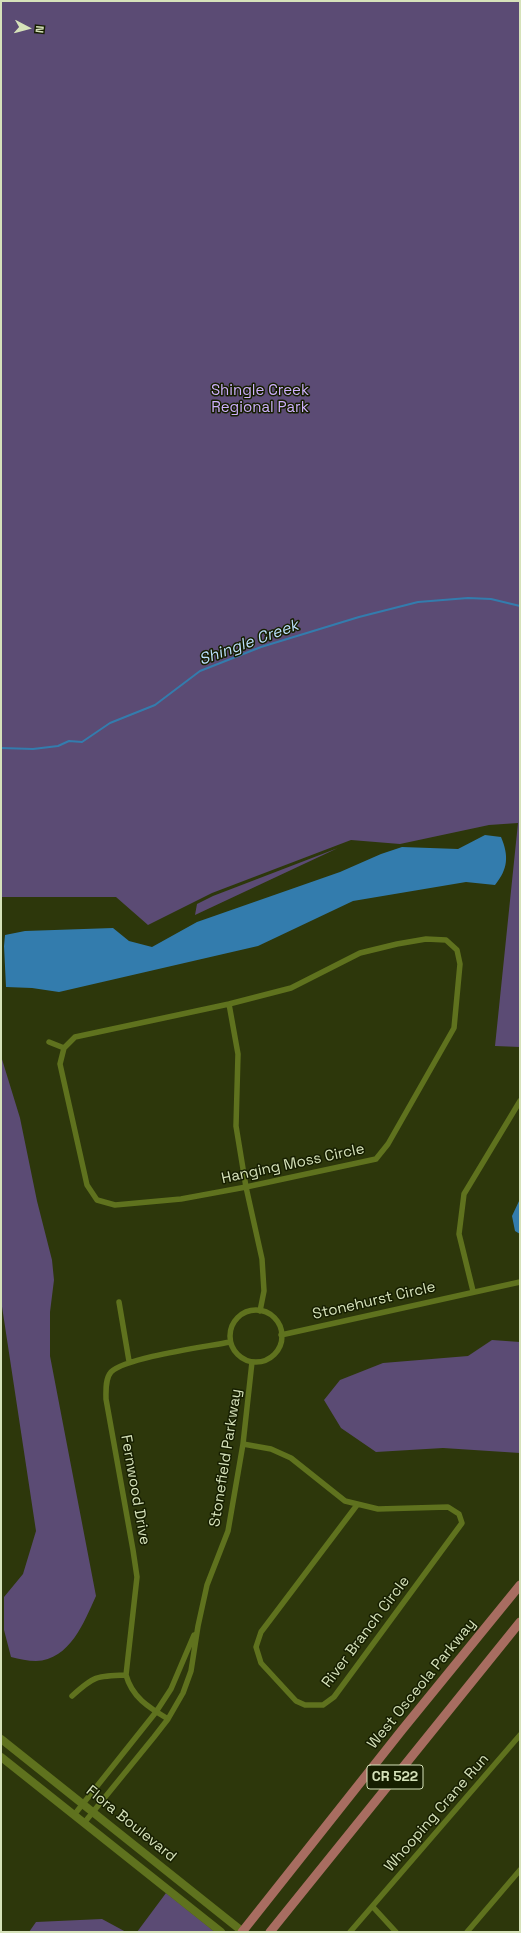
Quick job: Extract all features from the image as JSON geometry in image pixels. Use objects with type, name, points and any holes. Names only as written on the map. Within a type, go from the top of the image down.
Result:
[{"type":"main road","name":"West Osceola Parkway","points":[[242,1932],[402,1730],[520,1585]]},
{"type":"main road","name":"CR 522","points":[[270,1932],[520,1622]]},
{"type":"street","name":"Hanging Moss Circle","points":[[426,939],[446,940],[457,950],[460,964],[454,1028],[388,1144],[376,1159],[246,1187],[181,1199],[116,1205],[97,1200],[87,1185],[60,1064],[64,1048],[75,1037],[229,1004],[291,988],[360,953],[397,944],[426,939]]},
{"type":"street","points":[[229,1004],[238,1054],[236,1126],[246,1187],[262,1259],[264,1291],[260,1311]]},
{"type":"street","points":[[49,1042],[64,1048]]},
{"type":"street","points":[[473,1291],[459,1234],[464,1194],[520,1101]]},
{"type":"street","name":"Stonehurst Circle","points":[[281,1335],[473,1291],[520,1282]]},
{"type":"street","points":[[119,1302],[129,1362]]},
{"type":"street","points":[[251,1311],[260,1311],[275,1319],[279,1325],[281,1335],[280,1345],[271,1357],[262,1362],[244,1360],[237,1354],[230,1342],[231,1330],[239,1317],[251,1311]]},
{"type":"street","name":"Fernwood Drive","points":[[168,1719],[156,1712],[136,1696],[130,1687],[126,1675],[136,1577],[133,1550],[106,1399],[106,1385],[110,1373],[129,1362],[230,1342]]},
{"type":"street","name":"Stonefield Parkway","points":[[84,1823],[168,1719],[183,1693],[191,1671],[198,1626],[207,1585],[228,1531],[243,1444],[252,1362]]},
{"type":"street","name":"River Branch Circle","points":[[243,1444],[271,1449],[292,1458],[344,1501],[357,1505],[378,1508],[448,1507],[459,1514],[462,1523],[334,1697],[323,1705],[305,1705],[296,1701],[261,1662],[256,1647],[261,1632],[357,1505]]},
{"type":"street","name":"Stonefield Parkway","points":[[74,1815],[156,1712],[171,1689],[198,1626]]},
{"type":"street","points":[[72,1696],[90,1680],[100,1676],[126,1675]]},
{"type":"street","name":"Whooping Crane Run","points":[[350,1932],[520,1735]]},
{"type":"street","name":"Flora Boulevard","points":[[1,1739],[242,1932]]},
{"type":"street","name":"Flora Boulevard","points":[[1,1757],[221,1932]]},
{"type":"street","points":[[466,1932],[520,1870]]},
{"type":"street","points":[[373,1907],[396,1932]]},
{"type":"green space","name":"Shingle Creek Regional Park","points":[[1,1],[520,1],[520,1047],[495,1046],[518,823],[489,825],[400,844],[351,840],[212,893],[148,925],[116,897],[1,897]]},
{"type":"green space","points":[[338,848],[195,915],[197,904],[213,896]]},
{"type":"green space","points":[[1,1056],[20,1118],[37,1201],[52,1260],[54,1280],[50,1312],[50,1356],[96,1596],[81,1628],[67,1647],[48,1659],[36,1661],[11,1657],[4,1630],[4,1597],[23,1574],[36,1531],[1,1300]]},
{"type":"green space","points":[[492,1340],[520,1342],[520,1453],[443,1448],[376,1452],[341,1428],[324,1400],[340,1380],[383,1363],[468,1356]]},
{"type":"green space","points":[[166,1893],[215,1932],[137,1932]]},
{"type":"green space","points":[[102,1919],[126,1932],[29,1932],[36,1922]]},
{"type":"water","points":[[485,835],[501,837],[504,844],[506,856],[505,868],[495,885],[466,882],[353,901],[258,946],[59,992],[32,988],[6,987],[4,946],[5,935],[25,931],[113,928],[129,941],[152,947],[197,922],[340,872],[381,854],[402,847],[458,849]]},
{"type":"water","points":[[520,1199],[520,1234],[515,1231],[512,1216]]},
{"type":"waterway","name":"Shingle Creek","points":[[1,748],[33,749],[58,746],[69,741],[82,742],[110,723],[155,705],[200,671],[261,647],[359,617],[418,602],[468,598],[491,599],[520,606]]}]
